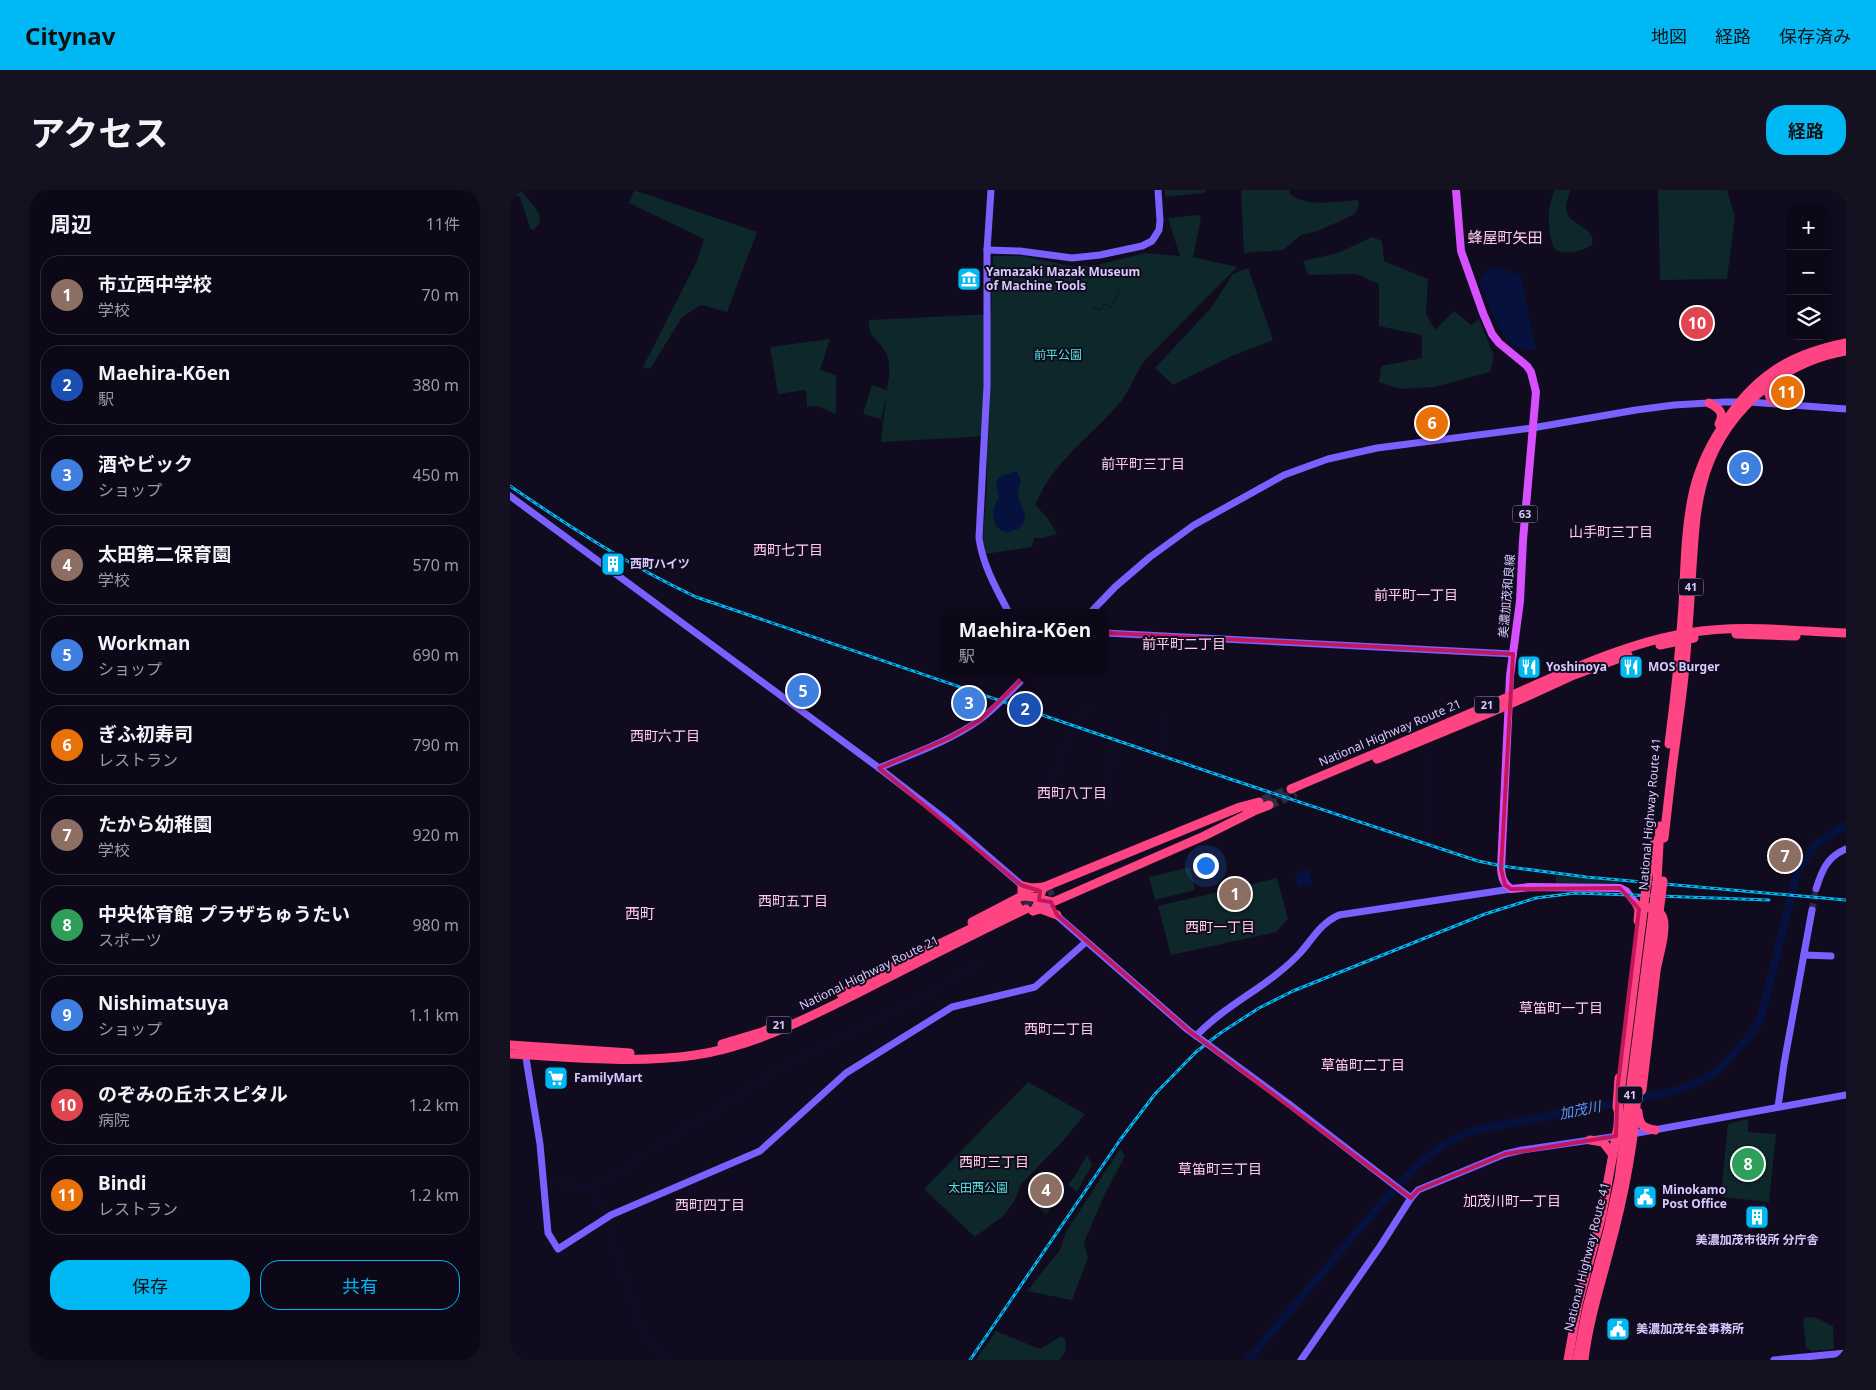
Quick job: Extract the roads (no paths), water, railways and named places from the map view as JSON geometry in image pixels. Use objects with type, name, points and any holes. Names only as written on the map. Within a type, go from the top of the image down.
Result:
[{"type":"highway","name":"National Highway Route 41","points":[[1684,636],[1692,498],[1703,460],[1713,441],[1739,402],[1761,379],[1785,364],[1818,350],[1846,343]]},
{"type":"highway","name":"National Highway Route 41","points":[[1578,1360],[1587,1308],[1608,1230],[1619,1179],[1657,880],[1660,826],[1667,785],[1696,519],[1702,483],[1720,441],[1737,415],[1749,402],[1772,382],[1788,373],[1824,356],[1846,351]]},
{"type":"highway","points":[[1777,404],[1769,397],[1769,389],[1788,373]]},
{"type":"highway","points":[[1709,403],[1718,407],[1721,413],[1721,420],[1714,433],[1713,441]]},
{"type":"highway","name":"National Highway Route 21","points":[[1294,791],[1508,701],[1644,649],[1684,636],[1729,628],[1846,633]]},
{"type":"highway","name":"National Highway Route 21","points":[[1684,636],[1734,634],[1846,639]]},
{"type":"highway","name":"National Highway Route 41","points":[[1578,1360],[1585,1325],[1614,1219],[1622,1174],[1664,838],[1667,785]]},
{"type":"highway","points":[[1026,905],[1039,904],[1040,900],[1051,894],[1240,806],[1264,802],[1252,812],[1204,836],[1051,894],[1040,892],[1040,900]]},
{"type":"highway","points":[[1619,1096],[1648,880],[1660,826]]},
{"type":"highway","points":[[1584,1360],[1589,1328],[1616,1222],[1632,1134],[1662,897],[1665,857],[1664,838]]},
{"type":"highway","points":[[1026,905],[1022,886],[1051,894]]},
{"type":"highway","points":[[1051,894],[1057,915]]},
{"type":"highway","points":[[1026,905],[1032,896],[1040,900]]},
{"type":"highway","points":[[1026,905],[1057,915]]},
{"type":"highway","name":"National Highway Route 21","points":[[510,1045],[525,1051],[576,1058],[635,1059],[696,1055],[733,1047],[766,1037],[866,989],[882,985],[1026,905]]},
{"type":"highway","name":"National Highway Route 21","points":[[510,1054],[525,1051],[670,1053],[696,1050],[762,1032],[810,1011],[914,956],[1026,905]]},
{"type":"highway","points":[[1568,1360],[1572,1330],[1591,1260],[1616,1136],[1639,913],[1637,905],[1658,911],[1662,916],[1664,927],[1656,969],[1642,1090],[1624,1132],[1616,1136]]},
{"type":"highway","points":[[1637,1098],[1640,1124],[1644,1128],[1655,1130]]},
{"type":"highway","points":[[1606,1190],[1622,1144],[1632,1134]]},
{"type":"highway","points":[[1590,1140],[1603,1142],[1613,1155]]},
{"type":"main road","name":"美濃加茂和良線","points":[[1456,190],[1461,251],[1483,313],[1492,334],[1499,343],[1527,366],[1531,372],[1536,392],[1520,601],[1508,701],[1501,869],[1505,885],[1511,889]]},
{"type":"main road","points":[[1511,889],[1612,887],[1626,891],[1637,905]]},
{"type":"street","points":[[991,190],[987,250],[988,354],[979,538],[988,573],[1008,609]]},
{"type":"street","points":[[987,250],[1020,251],[1072,258],[1100,255],[1142,246],[1152,241],[1159,230],[1158,190]]},
{"type":"street","points":[[1094,609],[1132,573],[1173,539],[1217,511],[1299,469],[1328,459],[1362,450],[1532,428],[1636,410],[1739,402],[1846,409]]},
{"type":"street","points":[[510,496],[879,768],[945,819],[1199,1038],[1289,1104],[1411,1198]]},
{"type":"street","points":[[1109,633],[1513,654]]},
{"type":"street","points":[[879,768],[964,730],[991,710],[1028,674]]},
{"type":"street","points":[[1816,889],[1823,867],[1830,858],[1846,849]]},
{"type":"street","points":[[1199,1038],[1208,1024],[1276,976],[1300,953],[1324,923],[1339,915],[1511,889]]},
{"type":"street","points":[[1778,1107],[1812,910]]},
{"type":"street","points":[[525,1051],[540,1144],[548,1233],[558,1249],[606,1218],[760,1151],[846,1073],[952,1008],[1035,987],[1086,942]]},
{"type":"street","points":[[1804,955],[1831,956]]},
{"type":"street","points":[[1301,1360],[1418,1190],[1506,1154],[1632,1134],[1846,1095]]},
{"type":"street","points":[[1774,1360],[1846,1353]]},
{"type":"waterway","points":[[1092,307],[1101,310],[1104,304],[1111,307],[1120,291]]},
{"type":"waterway","points":[[1038,710],[1042,700]]},
{"type":"waterway","points":[[1076,722],[1092,708]]},
{"type":"waterway","points":[[1162,750],[1164,712]]},
{"type":"waterway","points":[[1051,789],[1070,734]]},
{"type":"waterway","points":[[1427,837],[1431,746]]},
{"type":"waterway","points":[[1111,807],[1112,747]]},
{"type":"waterway","name":"加茂川","points":[[1248,1360],[1385,1199],[1423,1160],[1446,1143],[1467,1133],[1486,1128],[1671,1092],[1687,1087],[1717,1071],[1753,1032],[1761,1018],[1798,870],[1817,843],[1846,825]]},
{"type":"waterway","points":[[788,1065],[979,966]]},
{"type":"waterway","points":[[652,1151],[781,1068]]},
{"type":"waterway","points":[[547,1182],[595,1187],[645,1155]]},
{"type":"waterway","points":[[595,1187],[605,1215]]},
{"type":"waterway","points":[[607,1221],[643,1335],[647,1342],[666,1360]]},
{"type":"tunnel","points":[[1263,800],[1291,789]]},
{"type":"tunnel","points":[[1269,805],[1296,793]]},
{"type":"tunnel","points":[[1812,910],[1816,889]]},
{"type":"tunnel","points":[[1023,904],[1053,890]]},
{"type":"railway","points":[[510,486],[601,545],[696,597],[1230,779],[1478,861],[1586,877],[1846,900]]},
{"type":"railway","points":[[970,1360],[1120,1140],[1155,1094],[1196,1052],[1219,1034],[1259,1008],[1293,991],[1485,914],[1536,898],[1575,893],[1769,900]]},
{"type":"place","name":"Yamazaki Mazak Museum of Machine Tools","points":[[969,279]]},
{"type":"place","name":"のぞみの丘ホスピタル","points":[[1697,323]]},
{"type":"place","name":"Bindi","points":[[1787,392]]},
{"type":"place","name":"ぎふ初寿司","points":[[1432,423]]},
{"type":"place","name":"Nishimatsuya","points":[[1745,468]]},
{"type":"place","name":"西町ハイツ","points":[[613,564]]},
{"type":"place","name":"Yoshinoya","points":[[1529,667]]},
{"type":"place","name":"MOS Burger","points":[[1631,667]]},
{"type":"place","name":"Workman","points":[[803,691]]},
{"type":"place","name":"酒やビック","points":[[969,703]]},
{"type":"place","name":"Maehira-Kōen","points":[[1025,709]]},
{"type":"place","name":"たから幼稚園","points":[[1785,856]]},
{"type":"place","name":"市立西中学校","points":[[1235,894]]},
{"type":"place","name":"FamilyMart","points":[[556,1078]]},
{"type":"place","name":"中央体育館 プラザちゅうたい","points":[[1748,1164]]},
{"type":"place","name":"太田第二保育園","points":[[1046,1190]]},
{"type":"place","name":"Minokamo Post Office","points":[[1645,1197]]},
{"type":"place","name":"美濃加茂市役所 分庁舎","points":[[1757,1217]]},
{"type":"place","name":"美濃加茂年金事務所","points":[[1618,1329]]},
{"type":"district","name":"蜂屋町矢田","points":[[1505,238]]},
{"type":"district","name":"前平町三丁目","points":[[1143,464]]},
{"type":"district","name":"山手町三丁目","points":[[1611,532]]},
{"type":"district","name":"西町七丁目","points":[[788,550]]},
{"type":"district","name":"前平町一丁目","points":[[1416,595]]},
{"type":"district","name":"前平町二丁目","points":[[1184,644]]},
{"type":"district","name":"西町六丁目","points":[[665,736]]},
{"type":"district","name":"西町八丁目","points":[[1072,793]]},
{"type":"district","name":"西町五丁目","points":[[793,901]]},
{"type":"district","name":"西町","points":[[640,914]]},
{"type":"district","name":"西町一丁目","points":[[1220,927]]},
{"type":"district","name":"草笛町一丁目","points":[[1561,1008]]},
{"type":"district","name":"西町二丁目","points":[[1059,1029]]},
{"type":"district","name":"草笛町二丁目","points":[[1363,1065]]},
{"type":"district","name":"西町三丁目","points":[[994,1162]]},
{"type":"district","name":"草笛町三丁目","points":[[1220,1169]]},
{"type":"district","name":"加茂川町一丁目","points":[[1512,1201]]},
{"type":"district","name":"西町四丁目","points":[[710,1205]]},
{"type":"park label","name":"前平公園","points":[[1058,355]]},
{"type":"park label","name":"太田西公園","points":[[978,1188]]}]
